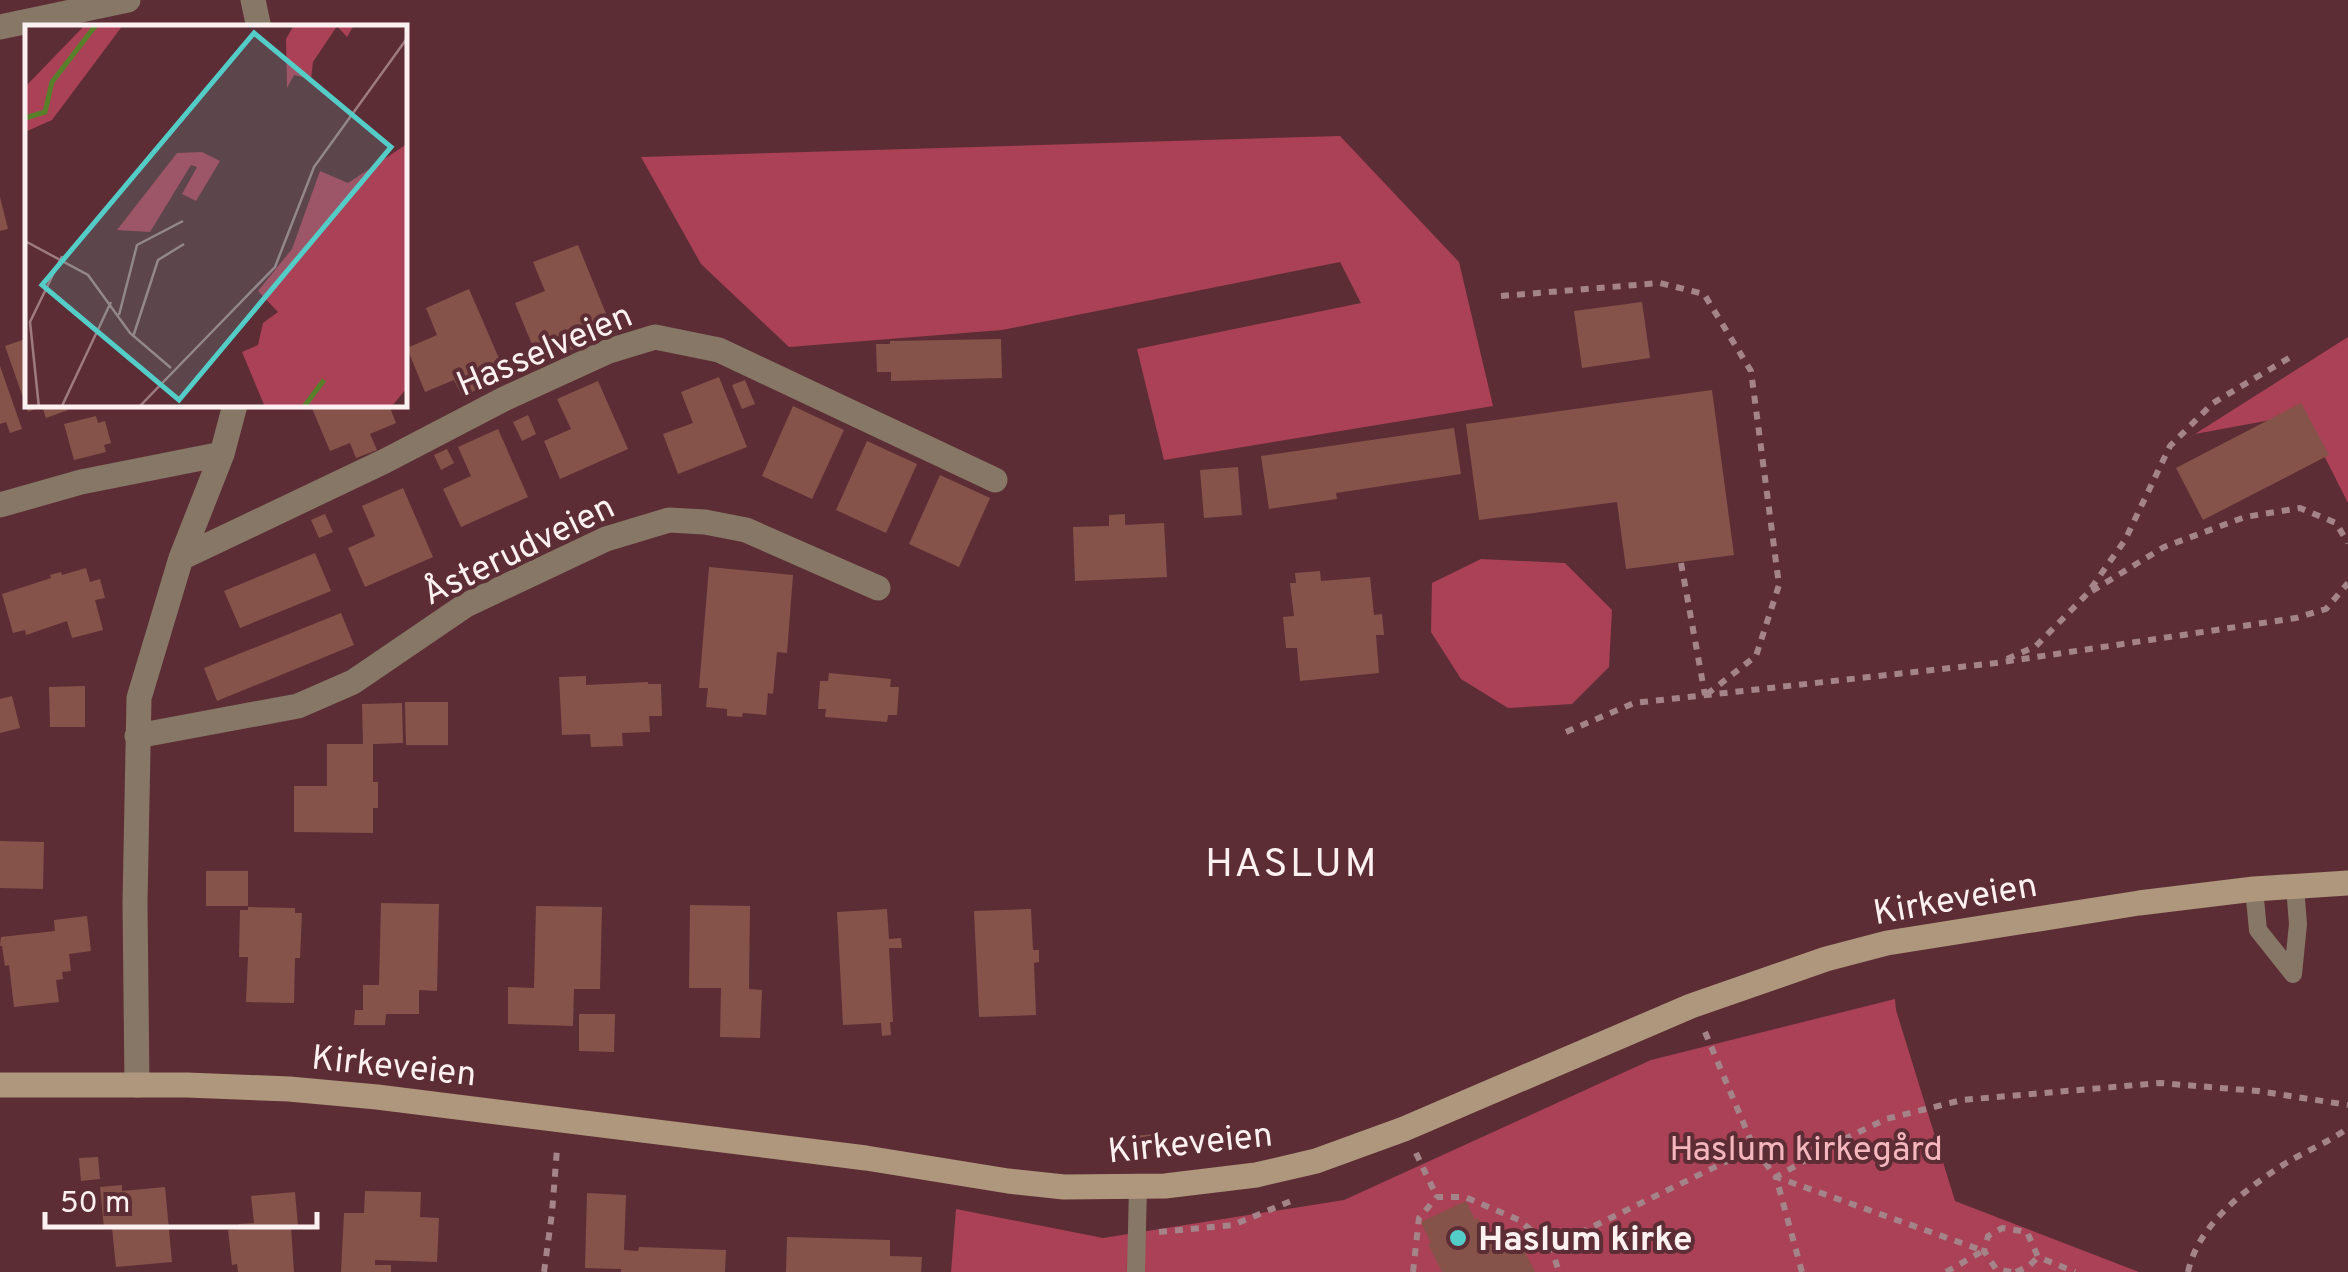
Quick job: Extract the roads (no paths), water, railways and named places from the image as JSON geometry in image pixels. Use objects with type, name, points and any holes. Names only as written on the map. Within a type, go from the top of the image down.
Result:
[{"type":"main road","name":"Kirkeveien","points":[[0,1085],[272,1088],[378,1097],[1064,1187],[1215,1181],[1316,1161],[1404,1129],[1691,1006],[1826,958],[1888,943],[2120,906],[2348,882]]},
{"type":"street","points":[[0,28],[128,0]]},
{"type":"street","points":[[253,0],[258,25]]},
{"type":"street","name":"Hasselveien","points":[[181,558],[522,391],[609,351],[655,337],[719,350],[995,480]]},
{"type":"street","points":[[137,1085],[134,902],[139,698],[181,558],[222,454],[234,408]]},
{"type":"street","points":[[0,505],[81,482],[222,454]]},
{"type":"street","name":"Åsterudveien","points":[[137,736],[298,706],[353,682],[466,605],[606,538],[669,520],[746,530],[878,588]]},
{"type":"lane","points":[[2254,889],[2258,930],[2293,974],[2298,924],[2296,887]]},
{"type":"lane","points":[[1136,1272],[1138,1186]]},
{"type":"place","name":"Haslum kirke","points":[[1458,1238]]},
{"type":"district","name":"HASLUM","points":[[1292,862]]},
{"type":"park label","name":"Haslum kirkegård","points":[[1806,1148]]}]
